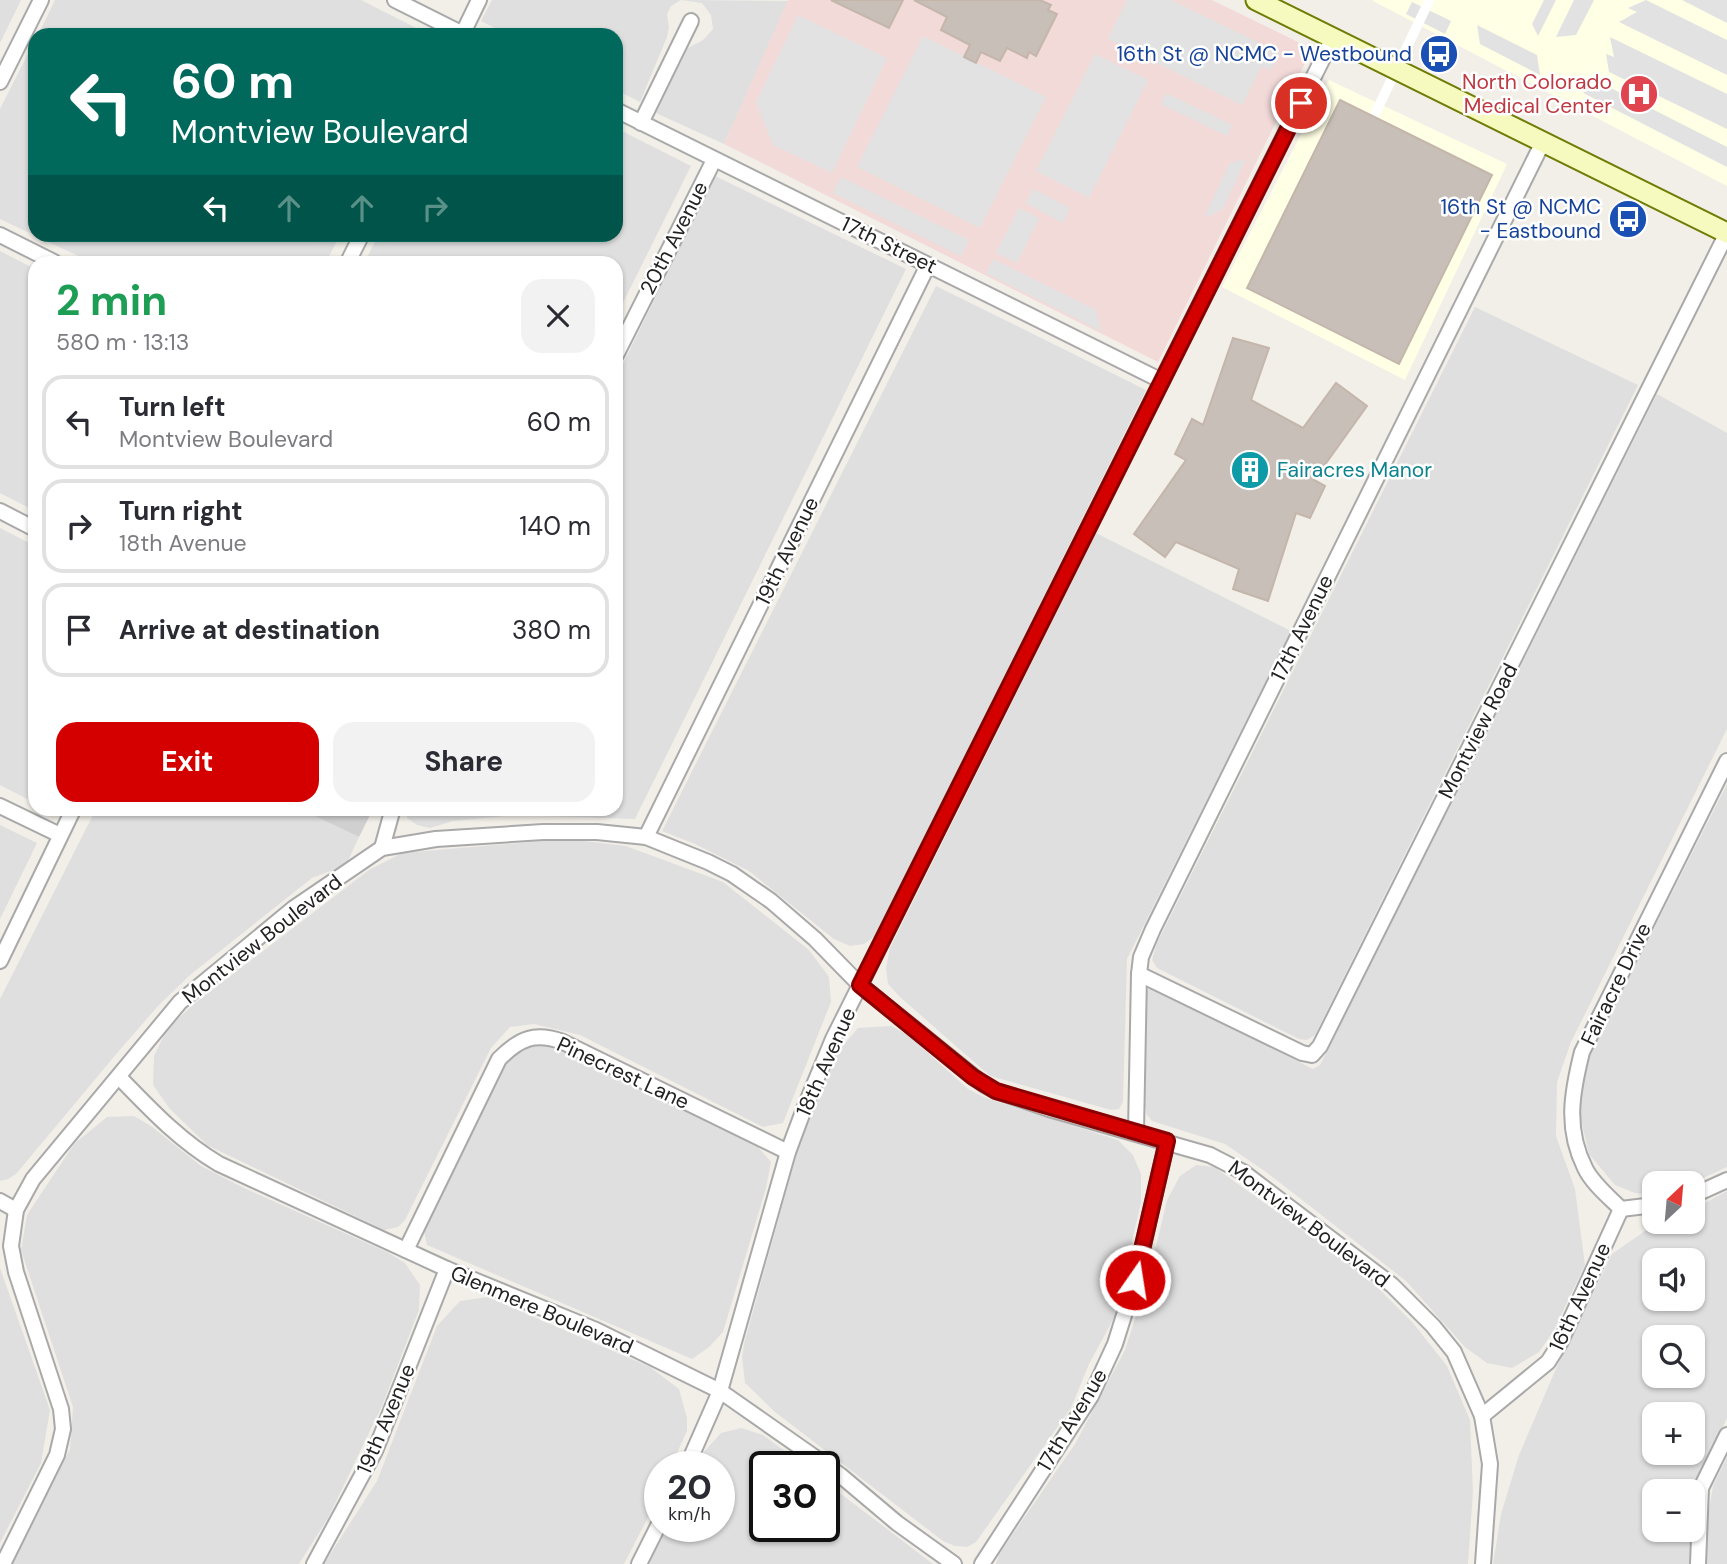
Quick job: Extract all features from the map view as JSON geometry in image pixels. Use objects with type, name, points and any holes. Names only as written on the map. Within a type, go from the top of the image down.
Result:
[{"type":"main road","points":[[1256,0],[1727,233]]},
{"type":"street","points":[[0,82],[41,0]]},
{"type":"street","points":[[395,0],[449,28]]},
{"type":"street","points":[[466,28],[479,0]]},
{"type":"street","points":[[641,123],[691,21]]},
{"type":"street","name":"18th Avenue","points":[[694,1451],[720,1391],[788,1152],[828,1051],[1333,38]]},
{"type":"street","name":"17th Street","points":[[623,114],[1162,381]]},
{"type":"street","name":"17th Avenue","points":[[1136,1132],[1141,957],[1543,142]]},
{"type":"street","name":"20th Avenue","points":[[623,341],[714,160]]},
{"type":"street","name":"Montview Road","points":[[1139,974],[1301,1054],[1312,1055],[1320,1046],[1727,233]]},
{"type":"street","points":[[0,236],[42,256]]},
{"type":"street","name":"19th Avenue","points":[[646,837],[928,265]]},
{"type":"street","points":[[0,511],[28,525]]},
{"type":"street","name":"Fairacre Drive","points":[[1620,1209],[1586,1170],[1577,1145],[1571,1105],[1572,1090],[1582,1052],[1727,761]]},
{"type":"street","points":[[0,806],[60,835]]},
{"type":"street","points":[[0,961],[70,816]]},
{"type":"street","points":[[382,848],[391,816]]},
{"type":"street","name":"Montview Boulevard","points":[[16,1210],[33,1179],[180,1002],[295,908],[382,848],[436,839],[543,832],[597,832],[646,837],[708,862],[771,901],[815,939],[860,985],[973,1077],[996,1091],[1167,1141],[1226,1161],[1243,1172],[1392,1285],[1433,1326],[1454,1352],[1482,1416]]},
{"type":"street","name":"Pinecrest Lane","points":[[405,1250],[499,1059],[510,1048],[528,1037],[563,1042],[788,1152]]},
{"type":"street","name":"Glenmere Boulevard","points":[[119,1077],[166,1125],[219,1164],[447,1269],[596,1331],[720,1391],[840,1475],[897,1523],[954,1564]]},
{"type":"street","name":"17th Avenue","points":[[982,1564],[1091,1395],[1115,1344],[1135,1280],[1167,1141]]},
{"type":"street","points":[[1705,1190],[1727,1180]]},
{"type":"street","points":[[0,1201],[16,1210],[11,1246],[16,1272],[61,1409],[63,1429],[57,1455],[3,1564]]},
{"type":"street","points":[[1620,1209],[1642,1206]]},
{"type":"street","name":"16th Avenue","points":[[1482,1416],[1548,1362],[1560,1343],[1620,1209]]},
{"type":"street","name":"19th Avenue","points":[[314,1564],[375,1451],[447,1269]]},
{"type":"street","points":[[1482,1416],[1490,1464],[1483,1564]]},
{"type":"street","points":[[1698,1564],[1701,1488],[1727,1436]]},
{"type":"street","points":[[639,1564],[650,1542]]},
{"type":"shaded area","points":[[0,0],[21,0],[0,43]]},
{"type":"shaded area","points":[[55,0],[361,0],[416,28],[41,28]]},
{"type":"shaded area","points":[[492,0],[681,0],[671,6],[667,14],[667,37],[640,102],[623,94],[623,28],[495,28],[481,21]]},
{"type":"shaded area","points":[[681,0],[790,1],[724,144],[656,113],[688,48],[703,40],[713,29],[711,15],[702,3]]},
{"type":"shaded area","points":[[788,0],[1212,0],[1298,42],[1307,59],[1158,362],[724,144]]},
{"type":"shaded area","points":[[1127,0],[1171,0],[1280,53],[1271,70],[1262,66],[1242,105],[1108,39]]},
{"type":"shaded area","name":"North Colorado Medical Center","points":[[1372,0],[1727,0],[1727,186],[1375,2]]},
{"type":"shaded area","points":[[1544,0],[1556,0],[1538,36],[1532,24]]},
{"type":"shaded area","points":[[1574,0],[1594,0],[1576,35],[1556,37]]},
{"type":"shaded area","points":[[1646,0],[1727,40],[1727,75],[1619,22],[1637,12],[1628,8]]},
{"type":"shaded area","points":[[1682,0],[1727,0],[1727,23]]},
{"type":"shaded area","points":[[1412,2],[1451,21],[1445,34],[1406,14]]},
{"type":"shaded area","points":[[798,15],[887,58],[832,173],[773,145],[756,102]]},
{"type":"shaded area","points":[[1477,25],[1537,55],[1540,75],[1480,44]]},
{"type":"shaded area","points":[[923,36],[1046,97],[980,228],[857,167]]},
{"type":"shaded area","points":[[1610,37],[1727,94],[1727,129],[1609,72],[1606,54],[1614,57]]},
{"type":"shaded area","points":[[28,54],[28,232],[0,219],[0,109]]},
{"type":"shaded area","points":[[1095,54],[1148,80],[1089,198],[1036,171]]},
{"type":"shaded area","points":[[1329,80],[1507,164],[1405,380],[1222,287]]},
{"type":"shaded area","points":[[1601,83],[1727,147],[1727,167],[1583,93]]},
{"type":"shaded area","points":[[1166,93],[1232,125],[1227,136],[1161,104]]},
{"type":"shaded area","points":[[623,132],[691,166],[623,303],[623,256],[368,256],[375,242],[623,242]]},
{"type":"shaded area","points":[[1246,159],[1223,209],[1208,217],[1206,213],[1230,163]]},
{"type":"shaded area","points":[[715,176],[906,269],[635,819],[546,816],[623,816],[623,364]]},
{"type":"shaded area","points":[[841,177],[969,240],[961,256],[833,193]]},
{"type":"shaded area","points":[[1033,189],[1070,208],[1063,223],[1026,203]]},
{"type":"shaded area","points":[[1019,208],[1039,218],[1017,263],[996,253]]},
{"type":"shaded area","points":[[49,242],[336,242],[329,256],[78,256]]},
{"type":"shaded area","points":[[0,251],[28,265],[28,507],[0,493]]},
{"type":"shaded area","points":[[993,259],[1096,310],[1101,331],[986,273]]},
{"type":"shaded area","points":[[936,286],[1146,390],[875,936],[864,944],[850,946],[834,939],[749,871],[662,831]]},
{"type":"shaded area","points":[[1475,307],[1638,385],[1315,1035],[1307,1040],[1299,1039],[1157,968],[1152,960],[1157,943]]},
{"type":"shaded area","points":[[1657,394],[1727,433],[1727,729],[1571,1042],[1557,1082],[1556,1136],[1575,1189],[1585,1265],[1553,1332],[1539,1352],[1512,1368],[1487,1363],[1465,1347],[1406,1281],[1266,1172],[1225,1144],[1152,1121],[1147,1115],[1144,1103],[1147,990],[1152,988],[1313,1069],[1320,1065]]},
{"type":"shaded area","points":[[0,528],[28,542],[28,799],[0,785]]},
{"type":"shaded area","points":[[1096,533],[1291,631],[1127,959],[1123,1102],[1119,1109],[1111,1110],[990,1076],[900,997],[888,984],[886,968],[890,948]]},
{"type":"shaded area","points":[[1727,784],[1727,1167],[1705,1177],[1705,1171],[1642,1171],[1642,1194],[1615,1185],[1589,1154],[1581,1120],[1581,1085],[1587,1061]]},
{"type":"shaded area","points":[[92,816],[315,816],[359,837],[346,865],[312,878],[190,975],[158,1006],[16,1174],[0,1181],[0,999]]},
{"type":"shaded area","points":[[315,816],[370,816],[359,837]]},
{"type":"shaded area","points":[[506,816],[453,821],[430,828],[417,825],[407,818]]},
{"type":"shaded area","points":[[0,825],[37,843],[0,919]]},
{"type":"shaded area","points":[[567,839],[626,846],[723,882],[809,950],[829,977],[831,1002],[783,1123],[763,1127],[580,1035],[534,1024],[510,1027],[491,1048],[405,1220],[398,1227],[384,1230],[207,1145],[170,1109],[153,1085],[154,1056],[167,1029],[195,1003],[369,870],[402,853]]},
{"type":"shaded area","points":[[891,1026],[908,1035],[968,1089],[986,1098],[1118,1140],[1133,1155],[1141,1174],[1141,1202],[1115,1316],[1089,1364],[1071,1408],[976,1542],[967,1547],[943,1541],[840,1462],[840,1451],[826,1451],[775,1412],[745,1383],[742,1356],[745,1340],[798,1149],[833,1057],[858,1028]]},
{"type":"shaded area","points":[[551,1045],[758,1147],[771,1162],[766,1188],[723,1332],[709,1347],[692,1359],[427,1245],[423,1227],[510,1056],[526,1046]]},
{"type":"shaded area","points":[[134,1116],[151,1126],[201,1166],[387,1252],[405,1263],[420,1285],[419,1310],[382,1406],[328,1518],[299,1564],[12,1564],[70,1449],[73,1407],[21,1250],[27,1215],[74,1144],[107,1117]]},
{"type":"shaded area","points":[[1196,1165],[1214,1167],[1373,1283],[1413,1323],[1447,1366],[1470,1420],[1473,1492],[1468,1564],[996,1564],[999,1554],[1075,1444],[1125,1350],[1150,1272],[1167,1200],[1180,1176]]},
{"type":"shaded area","points":[[1727,1191],[1727,1418],[1705,1463],[1705,1402],[1642,1402],[1642,1465],[1704,1465],[1697,1479],[1642,1479],[1642,1542],[1693,1542],[1691,1564],[1493,1564],[1501,1514],[1519,1455],[1558,1364],[1612,1254],[1642,1233],[1705,1234],[1705,1203]]},
{"type":"shaded area","points":[[0,1268],[50,1410],[41,1463],[0,1543]]},
{"type":"shaded area","points":[[488,1297],[650,1367],[679,1389],[687,1418],[687,1431],[678,1451],[644,1451],[644,1525],[624,1564],[324,1564],[377,1481],[437,1326],[460,1301]]},
{"type":"shaded area","points":[[741,1428],[763,1435],[785,1451],[749,1451],[749,1542],[840,1542],[840,1493],[933,1564],[649,1564],[660,1542],[735,1542],[735,1451],[705,1451],[721,1433]]},
{"type":"shaded area","points":[[1727,1457],[1727,1564],[1705,1564],[1707,1522],[1713,1486]]},
{"type":"pier","points":[[1424,0],[1435,0],[1378,119],[1369,115]]},
{"type":"building","points":[[831,0],[903,0],[889,28]]},
{"type":"building","points":[[914,0],[1040,0],[1051,5],[1048,10],[1057,14],[1036,56],[1029,52],[1027,58],[1007,48],[1000,61],[981,52],[976,63],[964,57],[970,45],[941,30],[947,17]]},
{"type":"building","points":[[1340,100],[1492,175],[1399,364],[1247,288]]},
{"type":"building","name":"Fairacres Manor","points":[[1233,338],[1269,348],[1251,400],[1303,428],[1336,383],[1367,406],[1314,480],[1325,486],[1310,518],[1296,513],[1268,601],[1233,589],[1239,569],[1176,542],[1165,557],[1134,534],[1186,460],[1175,454],[1192,419],[1203,425]]},
{"type":"place","name":"16th St @ NCMC - Westbound","points":[[1439,54]]},
{"type":"place","name":"North Colorado Medical Center","points":[[1639,94]]},
{"type":"place","name":"16th St @ NCMC - Eastbound","points":[[1628,219]]},
{"type":"place","name":"Fairacres Manor","points":[[1250,470]]},
{"type":"route","points":[[1135,1280],[1167,1141],[996,1091],[973,1077],[860,985],[1301,103]]}]
